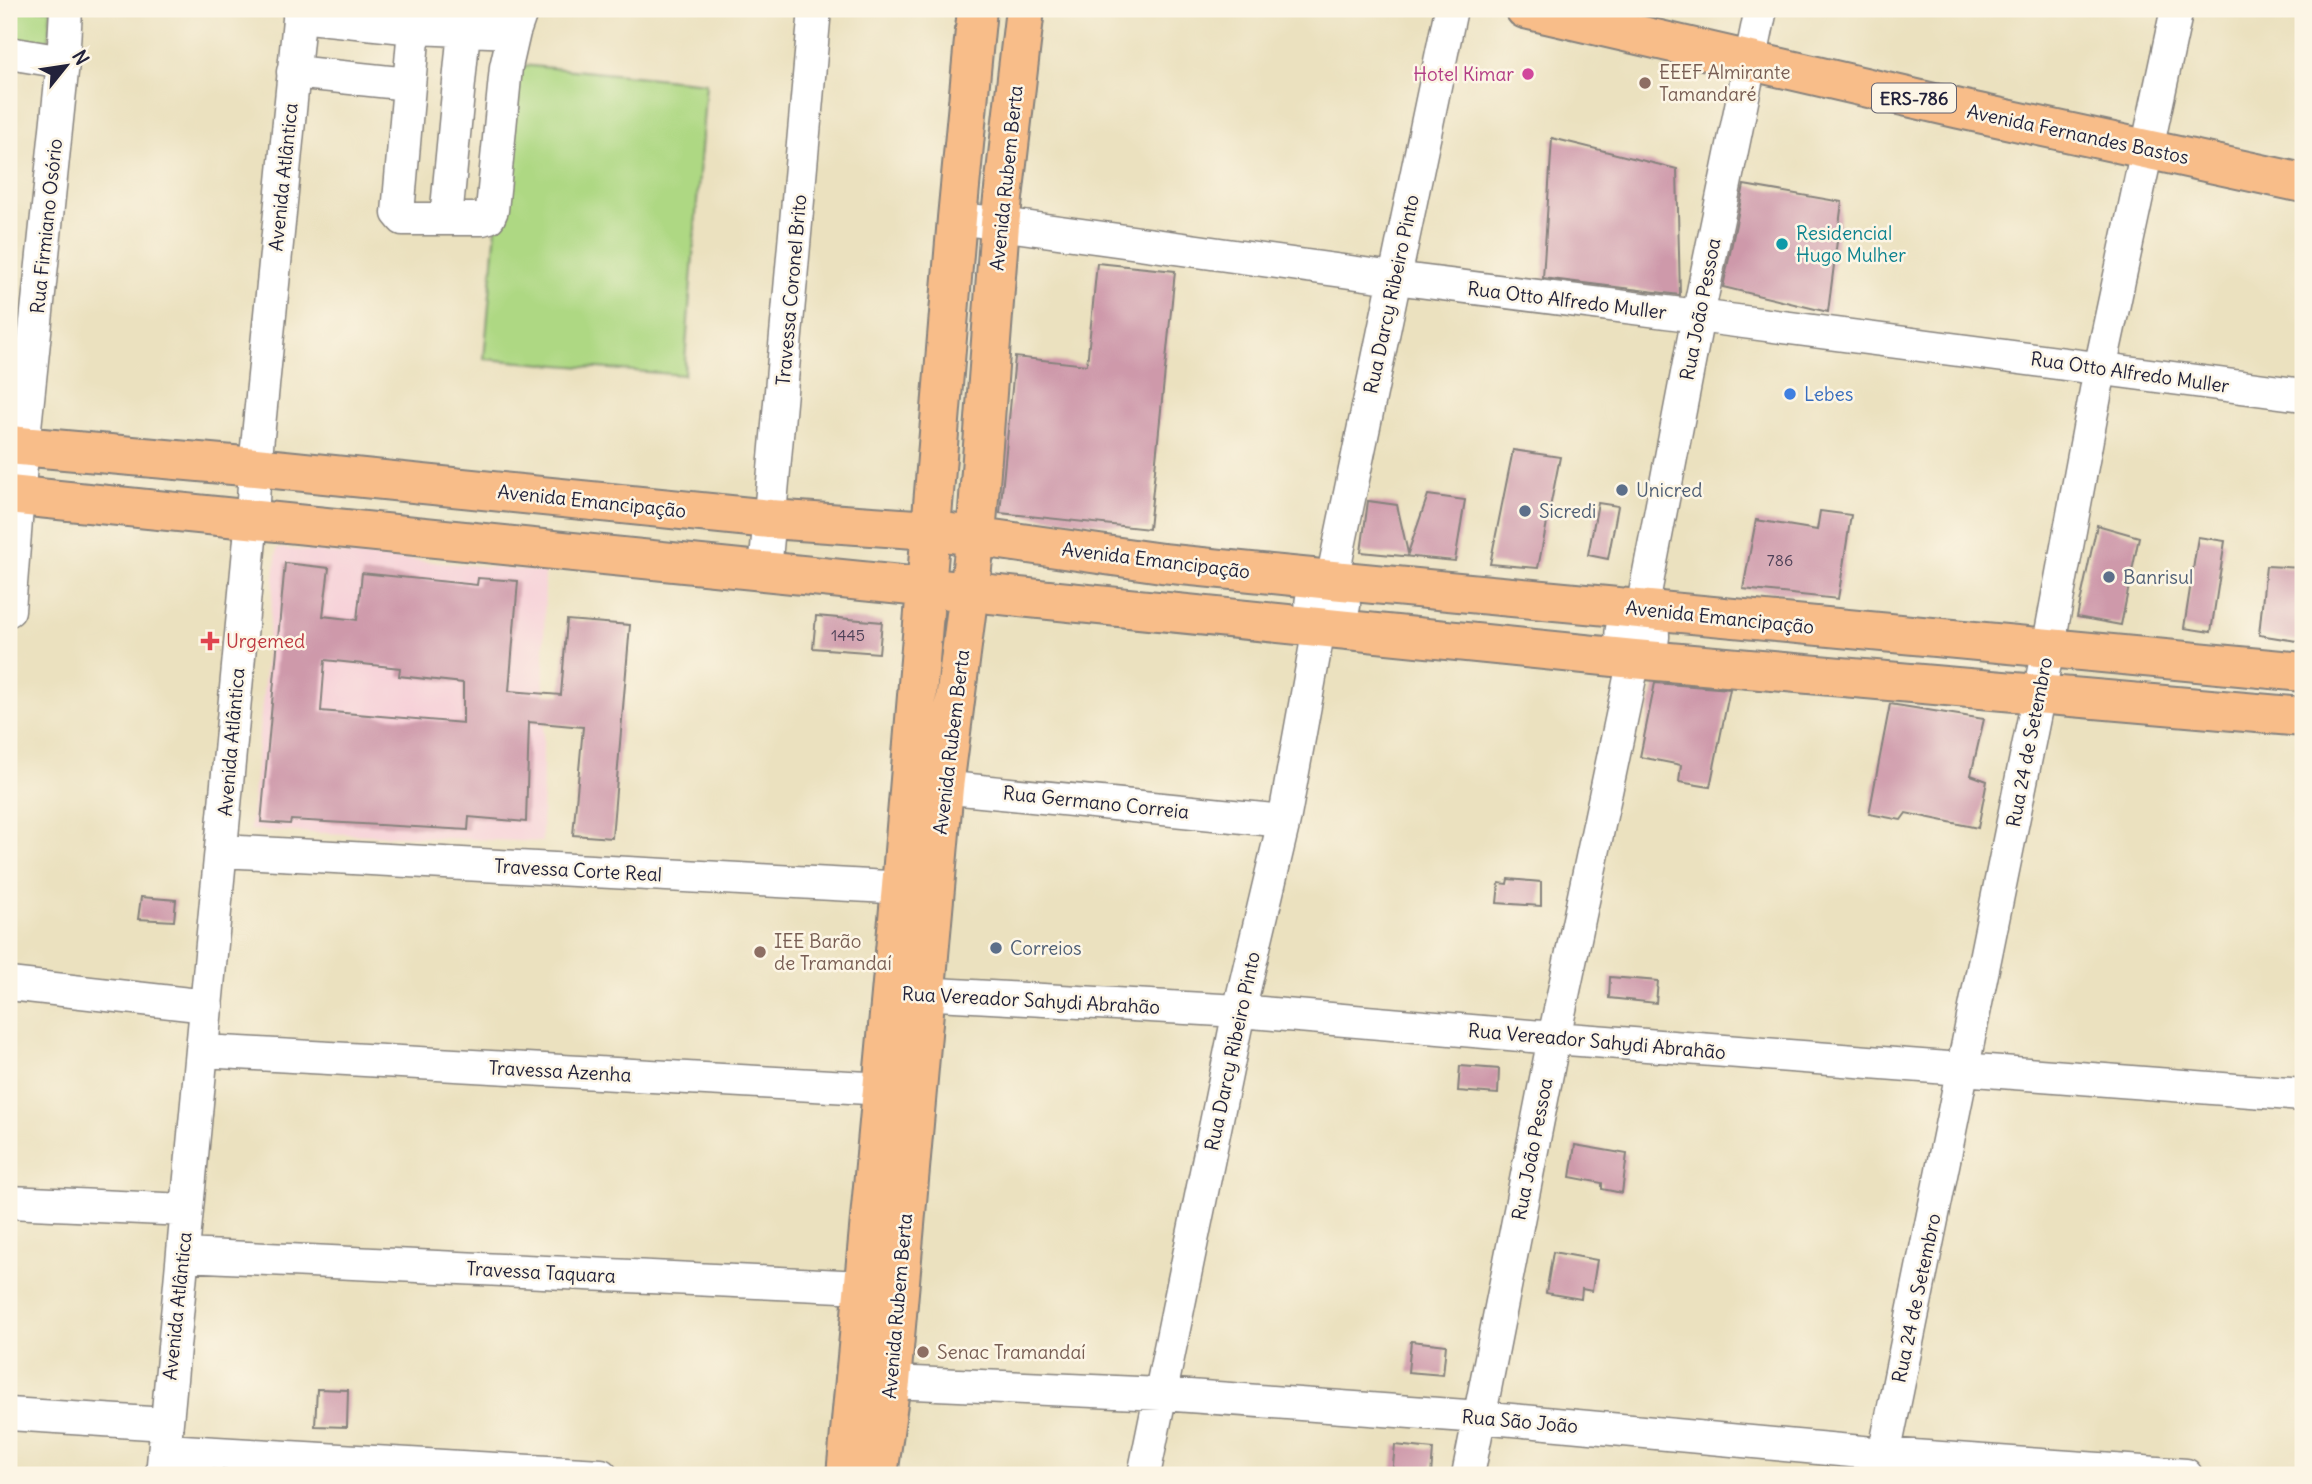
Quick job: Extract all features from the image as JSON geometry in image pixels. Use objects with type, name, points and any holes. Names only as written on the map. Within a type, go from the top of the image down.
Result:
[{"type":"main road","name":"Avenida Rubem Berta","points":[[846,1475],[853,1378],[880,1290],[908,993],[926,785],[926,588],[930,530],[977,9]]},
{"type":"main road","name":"Avenida Rubem Berta","points":[[926,785],[970,592],[1000,223],[1025,9]]},
{"type":"main road","name":"Avenida Fernandes Bastos","points":[[1525,9],[1756,35]]},
{"type":"main road","name":"Avenida Fernandes Bastos","points":[[1634,9],[1756,35],[1963,97],[2151,138],[2303,162]]},
{"type":"main road","name":"Avenida Fernandes Bastos","points":[[2151,138],[2303,183]]},
{"type":"main road","name":"Avenida Emancipação","points":[[16,446],[255,467],[770,519],[930,530],[1162,563],[2303,672]]},
{"type":"main road","points":[[13,495],[1634,659],[2303,717]]},
{"type":"main road","name":"Avenida Rubem Berta","points":[[878,1475],[891,1382],[880,1290]]},
{"type":"street","name":"Rua Firmiano Osório","points":[[9,610],[16,446],[63,62],[66,9]]},
{"type":"street","name":"Travessa Coronel Brito","points":[[765,571],[816,9]]},
{"type":"street","name":"Rua Darcy Ribeiro Pinto","points":[[1144,1475],[1239,1011],[1284,821],[1319,628],[1310,606],[1311,600],[1318,588],[1332,580],[1451,9]]},
{"type":"street","name":"Rua 24 de Setembro","points":[[1882,1464],[2048,649],[2100,369],[2177,9]]},
{"type":"street","points":[[300,12],[414,28],[467,20],[518,20],[506,67],[492,210],[489,217],[403,219],[398,213],[414,28]]},
{"type":"street","name":"Avenida Atlântica","points":[[164,1450],[300,12]]},
{"type":"street","points":[[446,219],[467,20]]},
{"type":"street","name":"Rua João Pessoa","points":[[1468,1475],[1554,1038],[1634,659],[1646,652],[1653,640],[1651,624],[1642,609],[1698,316],[1756,35]]},
{"type":"street","points":[[9,53],[63,62]]},
{"type":"street","points":[[293,72],[409,84]]},
{"type":"street","name":"Rua Otto Alfredo Muller","points":[[957,218],[1394,278],[2303,396]]},
{"type":"street","name":"Rua Germano Correia","points":[[926,785],[1284,821]]},
{"type":"street","name":"Travessa Corte Real","points":[[221,851],[917,888]]},
{"type":"street","points":[[9,984],[207,1006]]},
{"type":"street","name":"Rua Vereador Sahydi Abrahão","points":[[908,993],[1239,1011],[1554,1038],[2303,1095]]},
{"type":"street","name":"Travessa Azenha","points":[[203,1051],[899,1090]]},
{"type":"street","points":[[9,1202],[186,1210]]},
{"type":"street","name":"Travessa Taquara","points":[[184,1255],[880,1290]]},
{"type":"street","name":"Rua São João","points":[[853,1378],[1161,1394],[1480,1418],[1882,1464],[2186,1475]]},
{"type":"street","points":[[9,1414],[164,1450],[601,1475]]},
{"type":"shaded area","points":[[277,548],[545,572],[542,842],[250,830]]},
{"type":"green space","points":[[9,9],[51,9],[48,46],[9,40]]},
{"type":"green space","points":[[511,64],[706,83],[684,375],[484,359]]},
{"type":"building","points":[[1552,138],[1677,169],[1680,295],[1543,278]]},
{"type":"building","name":"Residencial Hugo Mulher","points":[[1744,185],[1842,202],[1828,312],[1723,287]]},
{"type":"building","points":[[1097,263],[1175,271],[1149,529],[1000,513],[1015,357],[1087,365]]},
{"type":"building","name":"Sicredi","points":[[1513,450],[1560,457],[1538,568],[1490,564]]},
{"type":"building","points":[[1428,495],[1465,500],[1455,561],[1361,552],[1368,501],[1397,505],[1408,553]]},
{"type":"building","points":[[1598,503],[1618,506],[1608,559],[1588,555]]},
{"type":"building","points":[[1820,511],[1851,515],[1838,599],[1743,589],[1756,520],[1817,530]]},
{"type":"building","name":"Banrisul","points":[[2097,525],[2139,537],[2121,625],[2077,617]]},
{"type":"building","points":[[2198,537],[2225,541],[2211,632],[2184,628]]},
{"type":"building","points":[[285,563],[329,568],[323,616],[357,620],[362,573],[477,585],[478,578],[518,581],[509,691],[561,695],[567,620],[630,625],[612,838],[573,835],[583,727],[529,722],[526,822],[469,817],[468,830],[291,820],[290,824],[261,822]],"holes":[[[325,660],[400,668],[399,676],[463,683],[463,723],[321,711]]]},
{"type":"building","points":[[2266,566],[2303,568],[2303,642],[2259,635]]},
{"type":"building","points":[[816,616],[882,622],[879,653],[813,648]]},
{"type":"building","points":[[1655,683],[1730,689],[1710,787],[1679,782],[1681,765],[1640,757]]},
{"type":"building","points":[[1890,704],[1984,719],[1971,775],[1987,781],[1978,828],[1906,813],[1901,820],[1869,814]]},
{"type":"building","points":[[1508,879],[1541,882],[1541,906],[1497,903],[1499,883],[1507,884]]},
{"type":"building","points":[[141,897],[176,900],[174,921],[138,919]]},
{"type":"building","points":[[1610,977],[1658,981],[1656,1003],[1609,998]]},
{"type":"building","points":[[1460,1066],[1499,1069],[1498,1094],[1458,1091]]},
{"type":"building","points":[[1575,1145],[1627,1154],[1622,1193],[1602,1189],[1602,1183],[1570,1177]]},
{"type":"building","points":[[1553,1252],[1597,1260],[1592,1291],[1582,1289],[1581,1299],[1546,1293]]},
{"type":"building","points":[[1411,1341],[1446,1345],[1443,1375],[1408,1372]]},
{"type":"building","points":[[317,1389],[348,1390],[347,1427],[315,1426]]},
{"type":"building","points":[[1395,1445],[1433,1449],[1431,1475],[1392,1475]]},
{"type":"place","name":"Hotel Kimar","points":[[1528,74]]},
{"type":"place","name":"EEEF Almirante Tamandaré","points":[[1645,83]]},
{"type":"place","name":"Residencial Hugo Mulher","points":[[1782,244]]},
{"type":"place","name":"Lebes","points":[[1790,394]]},
{"type":"place","name":"Unicred","points":[[1622,490]]},
{"type":"place","name":"Sicredi","points":[[1525,511]]},
{"type":"place","name":"Banrisul","points":[[2109,577]]},
{"type":"place","name":"Urgemed","points":[[210,641]]},
{"type":"place","name":"Correios","points":[[996,948]]},
{"type":"place","name":"IEE Barão de Tramandaí","points":[[760,952]]},
{"type":"place","name":"Senac Tramandaí","points":[[923,1352]]}]
